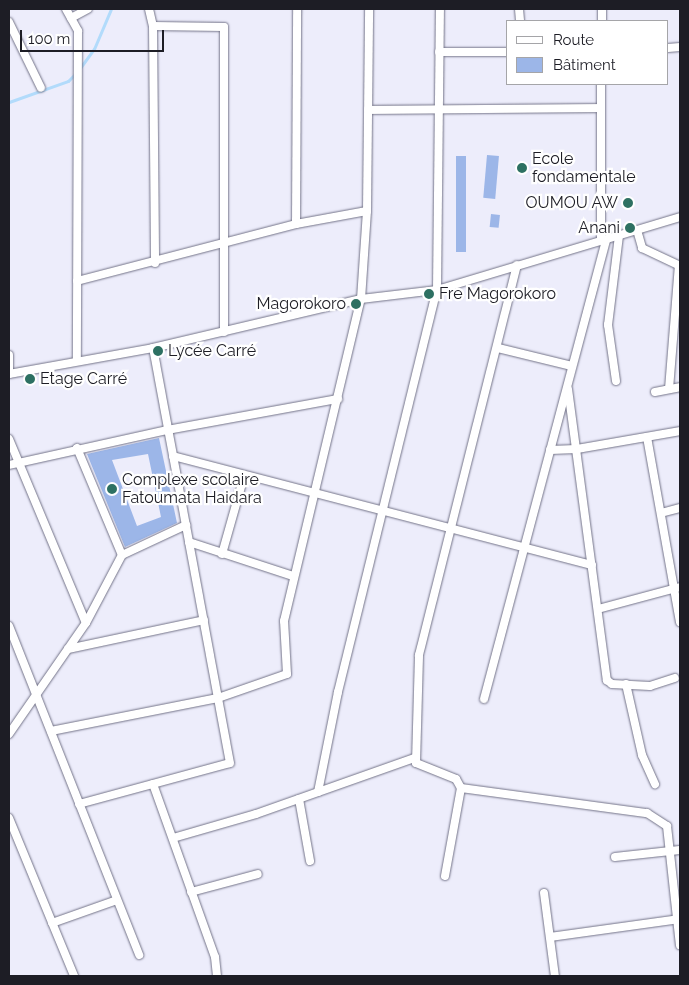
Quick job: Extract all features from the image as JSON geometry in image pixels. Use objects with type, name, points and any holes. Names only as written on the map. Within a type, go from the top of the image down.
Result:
[{"type":"street","points":[[66,9],[78,31],[77,361]]},
{"type":"street","points":[[71,18],[88,9]]},
{"type":"street","points":[[149,9],[153,26],[154,263]]},
{"type":"street","points":[[296,224],[297,9]]},
{"type":"street","points":[[51,731],[218,698],[287,674],[284,621],[361,299],[367,211],[369,9]]},
{"type":"street","points":[[318,792],[382,512],[437,290],[440,9]]},
{"type":"street","points":[[9,22],[41,88]]},
{"type":"street","points":[[153,26],[224,27],[224,332]]},
{"type":"street","points":[[439,52],[507,52]]},
{"type":"street","points":[[484,699],[604,240],[601,85]]},
{"type":"street","points":[[368,110],[601,108]]},
{"type":"street","points":[[77,281],[154,263],[224,242],[296,224],[367,211]]},
{"type":"street","points":[[9,355],[9,374],[154,348],[361,299],[437,290],[680,217]]},
{"type":"street","points":[[637,230],[642,248],[680,266],[677,322],[669,389]]},
{"type":"street","points":[[616,381],[608,325],[619,235]]},
{"type":"street","points":[[445,876],[461,788],[456,779],[416,763],[414,758],[418,655],[498,348],[517,265]]},
{"type":"street","points":[[80,804],[230,763],[154,348]]},
{"type":"street","points":[[498,348],[572,366]]},
{"type":"street","points":[[567,385],[607,680],[650,686],[675,678]]},
{"type":"street","points":[[654,392],[680,387]]},
{"type":"street","points":[[9,465],[77,448],[338,399]]},
{"type":"street","points":[[550,450],[577,449],[680,431]]},
{"type":"street","points":[[647,437],[660,513],[677,588],[680,622]]},
{"type":"street","points":[[9,439],[86,623]]},
{"type":"street","points":[[77,448],[122,555]]},
{"type":"street","points":[[173,456],[451,530],[592,565]]},
{"type":"street","points":[[222,554],[244,476]]},
{"type":"street","points":[[660,513],[680,508]]},
{"type":"street","points":[[9,734],[86,623],[122,555],[186,525]]},
{"type":"street","points":[[189,542],[294,576]]},
{"type":"street","points":[[598,609],[677,588]]},
{"type":"street","points":[[68,649],[204,620]]},
{"type":"street","points":[[9,626],[139,955]]},
{"type":"street","points":[[626,684],[642,755],[655,784]]},
{"type":"street","points":[[172,838],[318,792],[414,758]]},
{"type":"street","points":[[153,784],[215,957],[218,976]]},
{"type":"street","points":[[461,788],[646,813],[667,826],[679,919],[680,945]]},
{"type":"street","points":[[299,798],[310,861]]},
{"type":"street","points":[[9,818],[74,976]]},
{"type":"street","points":[[615,857],[680,850]]},
{"type":"street","points":[[192,892],[258,874]]},
{"type":"street","points":[[544,893],[555,976]]},
{"type":"street","points":[[52,923],[117,900]]},
{"type":"street","points":[[550,936],[679,919]]},
{"type":"building","points":[[487,155],[499,156],[495,199],[483,198]]},
{"type":"building","points":[[456,156],[466,156],[466,252],[456,252]]},
{"type":"building","points":[[491,214],[500,215],[499,228],[490,227]]},
{"type":"building","name":"Complexe scolaire Fatoumata Haidara","points":[[159,438],[177,523],[125,547],[87,454]],"holes":[[[148,454],[161,517],[137,526],[112,460]]]},
{"type":"waterway","points":[[80,68],[94,49],[111,9]]},
{"type":"waterway","points":[[9,102],[68,81],[76,73]]},
{"type":"place","name":"Ecole fondamentale","points":[[522,168]]},
{"type":"place","name":"OUMOU AW","points":[[628,203]]},
{"type":"place","name":"Anani","points":[[630,228]]},
{"type":"place","name":"Fre Magorokoro","points":[[429,294]]},
{"type":"place","name":"Magorokoro","points":[[356,304]]},
{"type":"place","name":"Lycée Carré","points":[[158,351]]},
{"type":"place","name":"Etage Carré","points":[[30,379]]},
{"type":"place","name":"Complexe scolaire Fatoumata Haidara","points":[[112,489]]}]
